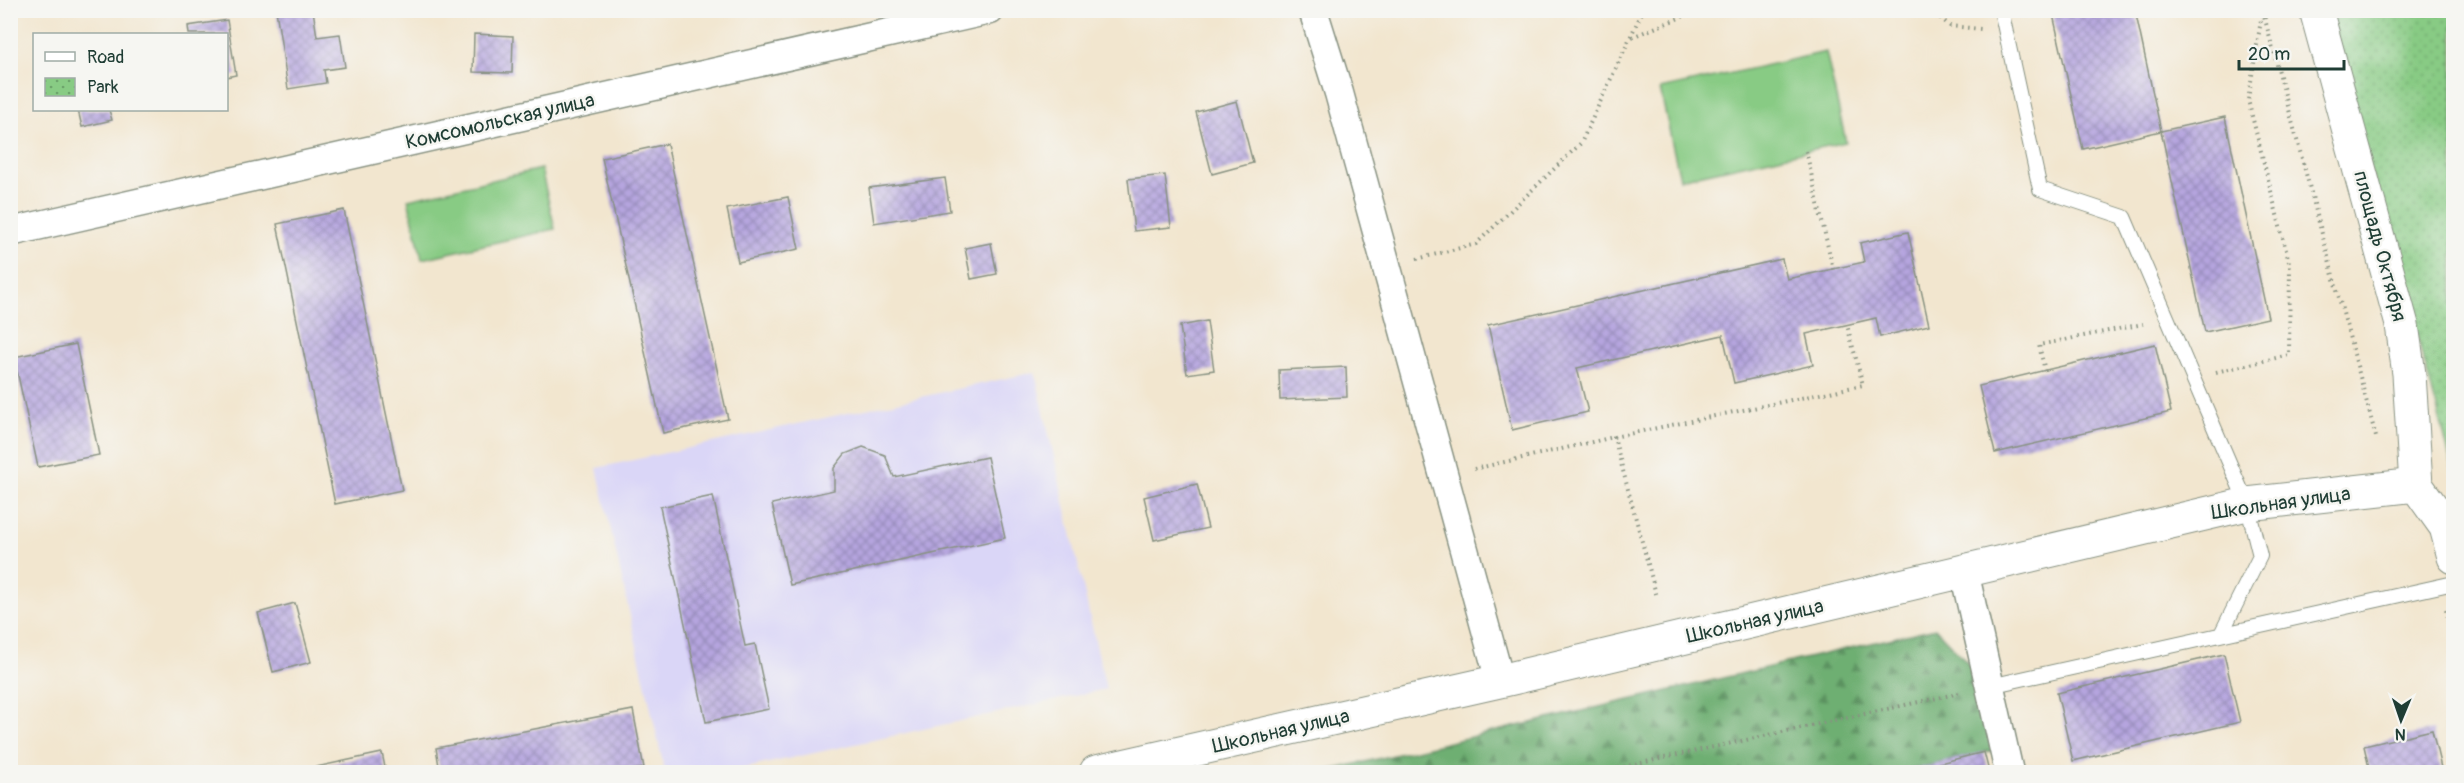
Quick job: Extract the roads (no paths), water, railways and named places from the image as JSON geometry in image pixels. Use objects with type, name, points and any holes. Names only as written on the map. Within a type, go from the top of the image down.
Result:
[{"type":"main road","name":"площадь Октября","points":[[2316,10],[2402,326],[2409,374],[2416,485]]},
{"type":"main road","name":"Школьная улица","points":[[1096,772],[1500,681],[2247,504],[2416,485]]},
{"type":"main road","points":[[2416,485],[2446,527],[2449,575]]},
{"type":"street","name":"Комсомольская улица","points":[[10,232],[990,10]]},
{"type":"street","points":[[1313,10],[1339,93],[1500,681]]},
{"type":"street","points":[[1964,571],[2009,772]]},
{"type":"lane","points":[[2001,10],[2040,189],[2124,217],[2191,378],[2247,504],[2260,556],[2221,634]]},
{"type":"lane","points":[[1990,686],[2221,634],[2449,575]]}]
